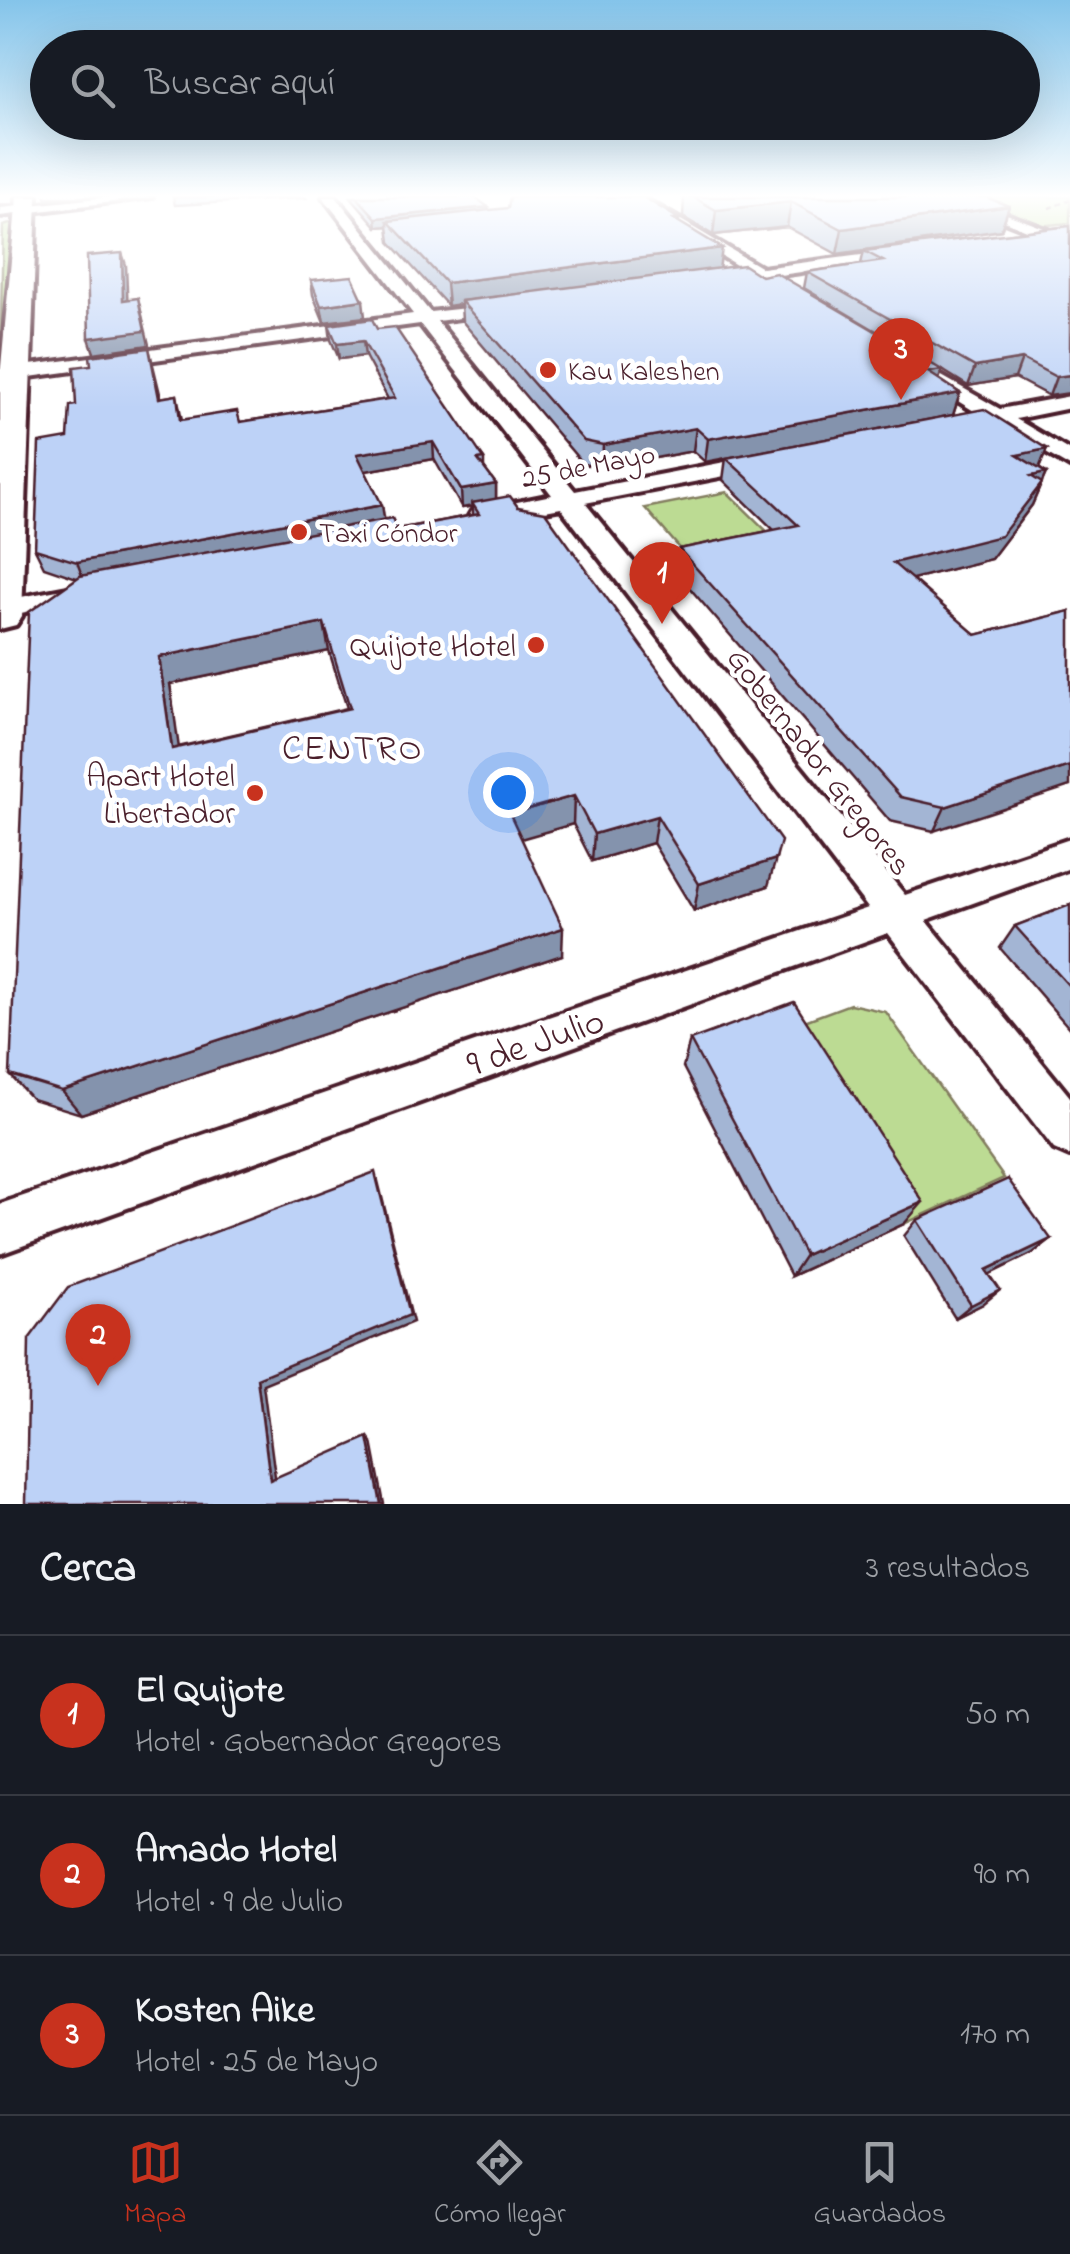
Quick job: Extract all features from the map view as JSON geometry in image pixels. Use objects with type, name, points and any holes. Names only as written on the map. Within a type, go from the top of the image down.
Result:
[{"type":"main road","points":[[0,616],[14,267]]},
{"type":"street","name":"Gobernador Gregores","points":[[391,267],[425,318],[1070,1133]]},
{"type":"street","points":[[749,267],[793,294]]},
{"type":"street","points":[[700,281],[803,267]]},
{"type":"street","points":[[8,374],[523,305]]},
{"type":"street","points":[[912,365],[1070,460]]},
{"type":"street","points":[[919,431],[1070,402]]},
{"type":"street","name":"25 de Mayo","points":[[451,522],[782,458]]},
{"type":"street","points":[[0,609],[118,586]]},
{"type":"street","name":"9 de Julio","points":[[0,1229],[1070,853]]},
{"type":"green space","points":[[2,267],[10,267],[0,360]]},
{"type":"green space","points":[[727,492],[785,549],[697,568],[645,508]]},
{"type":"green space","points":[[850,1004],[886,1012],[1004,1178],[904,1224],[783,1029]]},
{"type":"building","points":[[87,267],[122,267],[123,300],[138,298],[145,331],[89,338]]},
{"type":"building","points":[[431,267],[571,267],[446,283]]},
{"type":"building","points":[[747,267],[761,276],[776,273],[942,370],[928,372],[960,393],[708,439],[696,428],[603,445],[584,441],[461,301]]},
{"type":"building","points":[[840,267],[1070,267],[1070,375],[1056,377],[1022,359],[975,367],[807,272]]},
{"type":"building","points":[[352,276],[363,300],[321,306],[311,280]]},
{"type":"building","points":[[372,319],[377,329],[395,327],[484,459],[478,460],[496,484],[461,490],[433,442],[357,454],[382,505],[77,562],[35,549],[39,443],[68,438],[70,406],[76,405],[74,367],[91,365],[90,356],[149,348],[159,398],[177,395],[180,420],[237,411],[240,422],[395,398],[363,341],[337,344],[329,325]]},
{"type":"building","points":[[984,409],[1047,449],[1017,455],[1046,473],[1031,476],[1042,483],[1001,536],[893,563],[976,635],[1070,611],[1070,766],[945,807],[901,797],[679,549],[798,525],[726,458]]},
{"type":"building","points":[[510,496],[518,507],[545,512],[781,841],[776,859],[699,884],[657,816],[594,834],[574,796],[510,814],[563,928],[62,1091],[10,1075],[29,612],[80,576],[392,518],[397,529],[479,514],[472,503]],"holes":[[[324,623],[350,708],[172,749],[159,657]]]},
{"type":"building","points":[[1070,905],[1070,987],[1015,926]]},
{"type":"building","points":[[794,1002],[923,1202],[805,1255],[690,1040]]},
{"type":"building","points":[[375,1172],[410,1315],[257,1378],[270,1480],[368,1437],[381,1504],[26,1504],[29,1339],[68,1287]]},
{"type":"building","points":[[1008,1179],[1051,1239],[986,1270],[1000,1290],[971,1305],[917,1220]]},
{"type":"place","name":"Kau Kaleshen","points":[[548,370]]},
{"type":"place","name":"Kosten Aike","points":[[901,400]]},
{"type":"place","name":"Taxi Cóndor","points":[[299,532]]},
{"type":"place","name":"El Quijote","points":[[662,624]]},
{"type":"place","name":"Quijote Hotel","points":[[536,645]]},
{"type":"place","name":"Apart Hotel Libertador","points":[[255,793]]},
{"type":"place","name":"Amado Hotel","points":[[98,1386]]},
{"type":"district","name":"CENTRO","points":[[353,747]]}]
